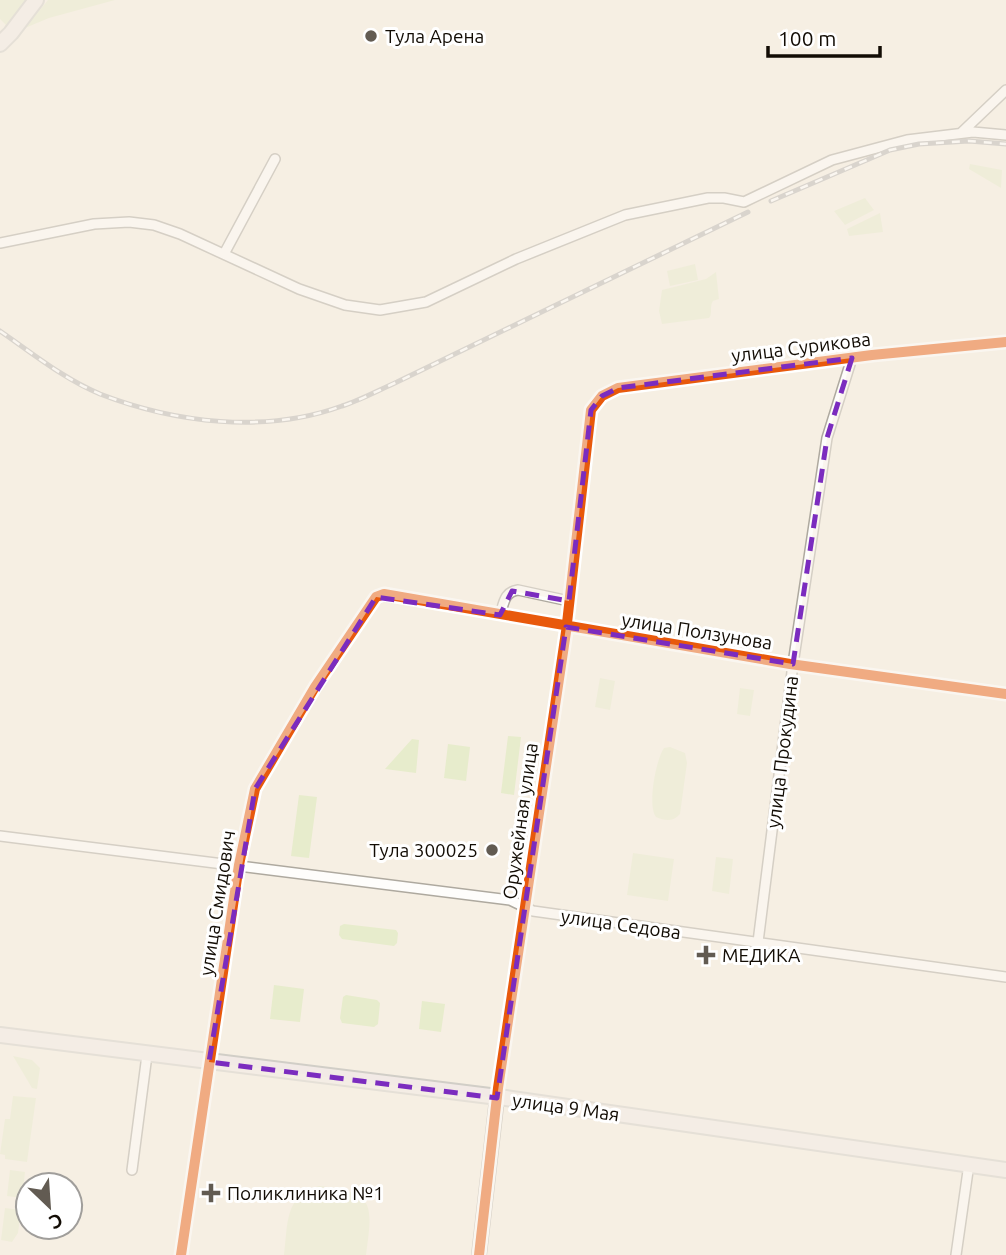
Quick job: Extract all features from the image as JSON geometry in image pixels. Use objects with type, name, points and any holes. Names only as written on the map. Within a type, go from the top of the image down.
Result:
[{"type":"main road","points":[[0,44],[36,0]]},
{"type":"main road","name":"улица 9 Мая","points":[[0,1035],[497,1098],[1006,1170]]},
{"type":"street","points":[[961,133],[1006,90]]},
{"type":"street","points":[[0,243],[69,227],[129,222],[154,225],[180,233],[299,289],[345,305],[380,310],[426,302],[516,259],[625,215],[708,198],[744,202],[839,157],[907,140],[961,133],[1006,135]]},
{"type":"street","points":[[224,254],[275,159]]},
{"type":"street","name":"улица Сурикова","points":[[602,396],[618,388],[852,358],[1006,342]]},
{"type":"street","name":"улица Прокудина","points":[[758,942],[793,664],[827,438],[852,358]]},
{"type":"street","name":"Оружейная улица","points":[[478,1255],[497,1098],[566,627],[591,410],[602,396]]},
{"type":"street","points":[[500,615],[507,594],[512,591],[569,601]]},
{"type":"street","name":"улица Ползунова","points":[[384,594],[793,664],[1006,694]]},
{"type":"street","name":"улица Смидович","points":[[181,1255],[239,865],[255,789],[315,687],[369,605],[376,597],[384,594]]},
{"type":"street","name":"улица Седова","points":[[0,836],[510,900],[533,911],[1006,976]]},
{"type":"street","points":[[132,1170],[147,1055]]},
{"type":"street","points":[[956,1255],[969,1164]]},
{"type":"highlighted area","points":[[852,358],[827,438],[793,664],[566,627],[497,1098],[209,1062],[255,789],[376,597],[500,615],[512,591],[569,601],[591,410],[602,396],[618,388]]},
{"type":"green space","points":[[0,0],[31,0],[8,27],[0,19]]},
{"type":"green space","points":[[48,0],[115,0],[49,18],[25,28]]},
{"type":"green space","points":[[970,164],[1002,170],[1001,188],[969,169]]},
{"type":"green space","points":[[865,198],[874,210],[845,225],[834,211]]},
{"type":"green space","points":[[880,213],[883,232],[849,236],[847,229]]},
{"type":"green space","points":[[695,264],[698,280],[670,286],[667,271]]},
{"type":"green space","points":[[716,272],[719,299],[713,301],[709,318],[662,324],[659,311],[662,290],[706,279]]},
{"type":"green space","points":[[600,678],[615,681],[610,710],[595,707]]},
{"type":"green space","points":[[740,688],[754,690],[750,716],[737,714]]},
{"type":"green space","points":[[508,736],[521,737],[514,795],[501,793]]},
{"type":"green space","points":[[412,739],[419,740],[416,773],[385,769]]},
{"type":"green space","points":[[448,744],[470,747],[466,781],[444,778]]},
{"type":"green space","points":[[670,747],[685,753],[687,763],[680,814],[672,820],[666,820],[656,817],[652,793],[661,754],[664,748]]},
{"type":"green space","points":[[299,795],[317,797],[309,858],[291,856]]},
{"type":"green space","points":[[633,853],[674,859],[668,901],[627,895]]},
{"type":"green space","points":[[716,857],[733,859],[729,894],[712,891]]},
{"type":"green space","points":[[344,924],[396,930],[397,943],[394,946],[342,939],[339,935],[340,926]]},
{"type":"green space","points":[[274,985],[304,989],[300,1022],[270,1019]]},
{"type":"green space","points":[[346,995],[377,1000],[380,1003],[378,1024],[374,1027],[342,1023],[340,1018],[343,997]]},
{"type":"green space","points":[[422,1001],[445,1004],[441,1032],[419,1029]]},
{"type":"green space","points":[[13,1056],[32,1060],[40,1068],[37,1089],[32,1088]]},
{"type":"green space","points":[[13,1096],[36,1098],[27,1162],[5,1159],[5,1155],[0,1154],[5,1119],[10,1119]]},
{"type":"green space","points":[[10,1170],[18,1171],[14,1171],[14,1197],[7,1196]]},
{"type":"green space","points":[[319,1186],[351,1192],[366,1203],[369,1223],[366,1255],[284,1255],[288,1222],[294,1204],[299,1196]]},
{"type":"green space","points":[[5,1208],[14,1209],[14,1239],[12,1242],[1,1240]]},
{"type":"railway","points":[[771,201],[890,150],[919,144],[969,141],[1006,144]]},
{"type":"railway","points":[[0,331],[74,381],[129,404],[189,418],[251,422],[282,420],[313,415],[363,398],[748,212]]},
{"type":"cycle path","points":[[479,1255],[498,1088],[566,632],[591,410],[602,396],[618,388],[872,355],[1006,342]]},
{"type":"cycle path","points":[[181,1255],[239,865],[255,789],[315,687],[376,597],[384,594],[790,664],[1006,694]]},
{"type":"place","name":"Тула Арена","points":[[371,36]]},
{"type":"place","name":"Тула 300025","points":[[492,850]]},
{"type":"place","name":"МЕДИКА","points":[[706,955]]},
{"type":"place","name":"Поликлиника №1","points":[[211,1193]]}]
